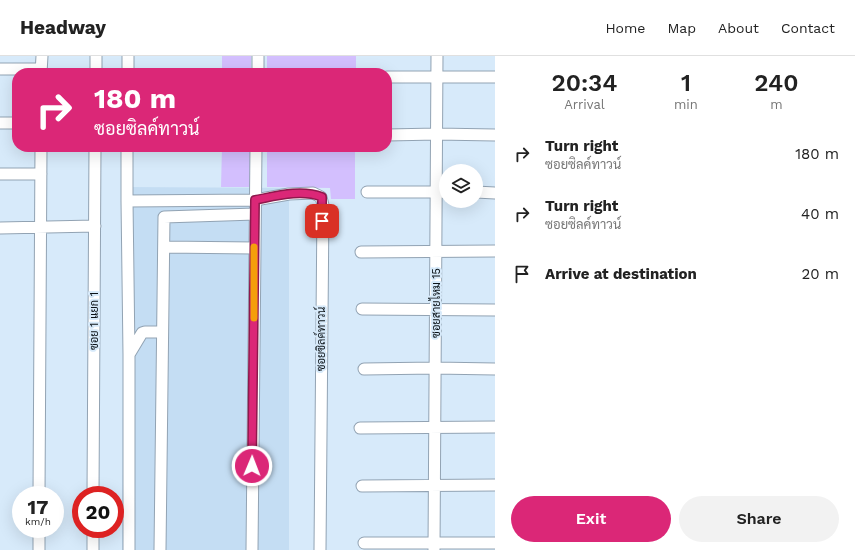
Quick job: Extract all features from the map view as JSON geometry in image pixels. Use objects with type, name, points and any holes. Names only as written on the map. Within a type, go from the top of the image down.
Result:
[{"type":"street","points":[[41,68],[42,56]]},
{"type":"street","points":[[96,56],[96,68]]},
{"type":"street","points":[[128,56],[128,68]]},
{"type":"street","points":[[258,56],[258,68]]},
{"type":"street","name":"ซอยสายไหม 15","points":[[437,56],[437,134],[439,164]]},
{"type":"street","points":[[0,69],[12,70]]},
{"type":"street","points":[[392,77],[495,77]]},
{"type":"street","points":[[0,123],[12,123]]},
{"type":"street","points":[[392,135],[495,135]]},
{"type":"street","points":[[39,486],[41,152]]},
{"type":"street","name":"ซอย 1 แยก 1","points":[[93,486],[95,152]]},
{"type":"street","points":[[127,152],[129,550]]},
{"type":"street","points":[[252,550],[256,152]]},
{"type":"street","points":[[0,174],[41,174]]},
{"type":"street","points":[[367,192],[439,192]]},
{"type":"street","points":[[483,192],[495,193]]},
{"type":"street","name":"ซอยซิลค์ทาวน์","points":[[255,200],[289,194],[313,194],[322,197],[320,550]]},
{"type":"street","points":[[127,201],[255,200]]},
{"type":"street","name":"ซอยสายไหม 15","points":[[434,546],[436,251],[440,208]]},
{"type":"street","points":[[160,550],[164,217],[255,214]]},
{"type":"street","points":[[0,228],[95,226]]},
{"type":"street","points":[[164,247],[254,248]]},
{"type":"street","points":[[361,252],[495,251]]},
{"type":"street","points":[[362,310],[495,310]]},
{"type":"street","points":[[129,354],[142,333],[162,332]]},
{"type":"street","points":[[364,369],[495,369]]},
{"type":"street","points":[[360,428],[495,426]]},
{"type":"street","points":[[362,486],[495,485]]},
{"type":"street","points":[[38,550],[39,538]]},
{"type":"street","points":[[93,538],[93,550]]},
{"type":"street","points":[[364,543],[434,546],[495,543]]},
{"type":"shaded area","points":[[222,56],[251,56],[251,68],[222,68]]},
{"type":"shaded area","points":[[267,56],[356,56],[356,68],[267,68]]},
{"type":"shaded area","points":[[222,152],[251,152],[250,187],[221,187]]},
{"type":"shaded area","points":[[267,152],[355,152],[355,199],[331,199],[330,188],[267,187]]},
{"type":"shaded area","points":[[124,187],[289,188],[289,550],[122,550],[122,538],[124,538],[124,486],[122,486]]},
{"type":"slow traffic","points":[[254,247],[254,318]]},
{"type":"route","points":[[252,466],[255,200],[289,194],[313,194],[322,197],[322,221]]}]
